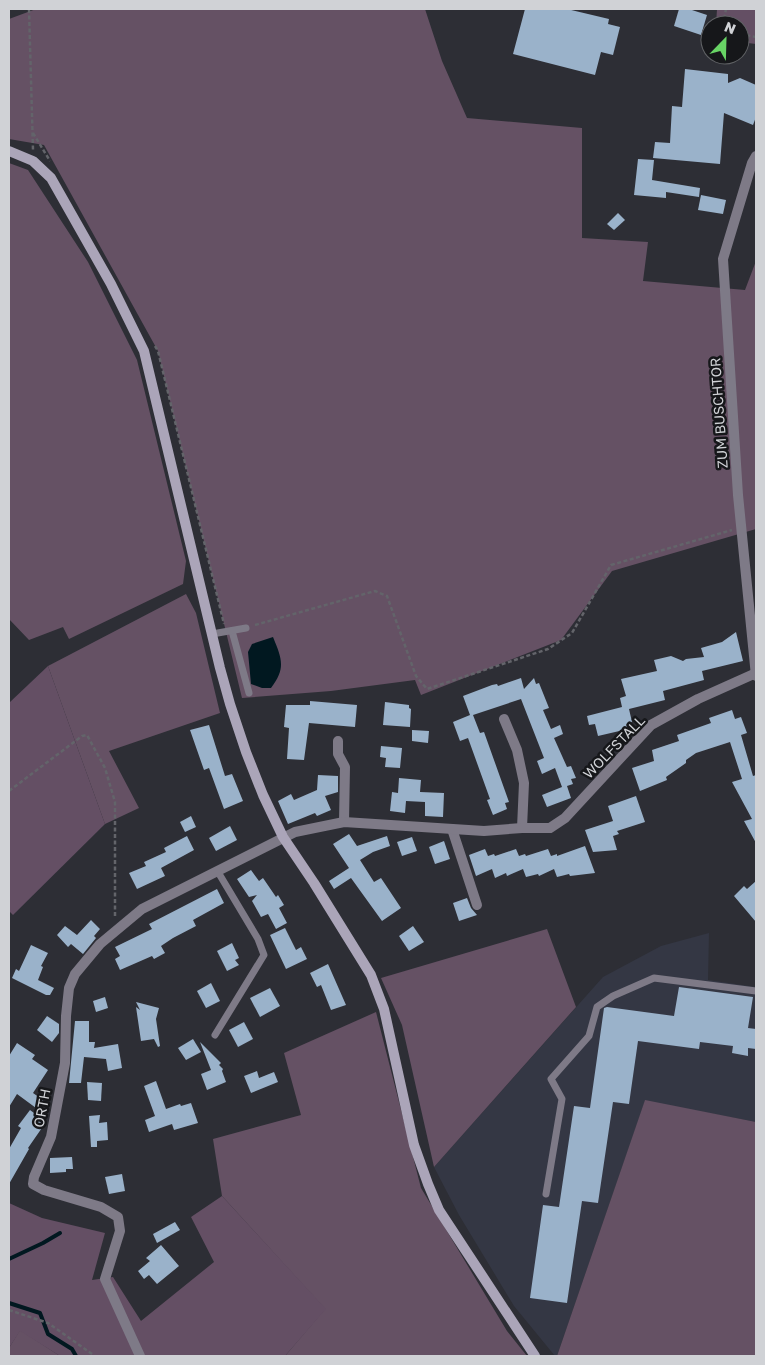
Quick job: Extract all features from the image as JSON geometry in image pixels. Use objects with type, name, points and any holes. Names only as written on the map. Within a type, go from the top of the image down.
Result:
[{"type":"main road","points":[[9,151],[33,161],[51,178],[111,284],[144,351],[212,634],[230,704],[246,752],[263,795],[284,838],[371,975],[384,1009],[414,1145],[439,1210],[535,1356]]},
{"type":"street","name":"ZUM BUSCHTOR","points":[[756,156],[723,259],[741,527],[756,674]]},
{"type":"street","name":"WOLFSTALL","points":[[284,838],[295,832],[344,822],[484,830],[550,828],[565,818],[651,725],[698,699],[756,674]]},
{"type":"street","points":[[504,720],[517,750],[524,783],[522,828]]},
{"type":"street","points":[[338,741],[338,754],[345,767],[344,822]]},
{"type":"street","points":[[452,829],[477,905]]},
{"type":"street","name":"ORTH","points":[[140,1356],[105,1279],[120,1231],[118,1216],[101,1207],[44,1190],[33,1184],[34,1177],[51,1136],[65,1063],[66,1016],[69,988],[75,974],[100,944],[142,909],[284,838]]},
{"type":"lane","points":[[212,634],[246,628]]},
{"type":"lane","points":[[232,631],[249,693]]},
{"type":"lane","points":[[215,1035],[264,955],[258,939],[218,872]]},
{"type":"lane","points":[[546,1194],[562,1099],[551,1079],[589,1036],[597,1007],[613,996],[654,978],[756,991]]},
{"type":"path","points":[[29,9],[33,161]]},
{"type":"path","points":[[246,628],[375,592],[387,596],[416,676],[427,689],[548,649],[572,633],[611,565],[741,527]]},
{"type":"path","points":[[9,791],[82,736],[87,736],[105,768],[115,802],[114,917],[119,929]]},
{"type":"path","points":[[9,1310],[48,1323],[95,1356]]},
{"type":"shaded area","points":[[36,9],[425,9],[442,61],[467,118],[582,128],[582,238],[648,242],[643,281],[745,290],[756,261],[756,529],[612,571],[561,640],[421,695],[415,680],[331,691],[242,698],[158,351],[44,145],[9,139],[9,19]]},
{"type":"shaded area","points":[[717,9],[756,9],[756,44],[750,43],[750,15],[717,15]]},
{"type":"shaded area","points":[[9,163],[28,170],[88,262],[137,360],[186,561],[183,584],[69,639],[63,627],[29,640],[9,619]]},
{"type":"shaded area","points":[[186,594],[196,613],[220,713],[109,751],[139,808],[105,824],[48,666]]},
{"type":"shaded area","points":[[273,637],[279,651],[281,669],[271,688],[262,688],[251,684],[248,652],[252,644]]},
{"type":"shaded area","points":[[48,666],[105,824],[13,915],[9,911],[9,703]]},
{"type":"shaded area","points":[[547,929],[576,1007],[434,1167],[402,1025],[381,978]]},
{"type":"shaded area","points":[[709,933],[708,980],[756,987],[756,1122],[645,1101],[557,1356],[555,1356],[514,1306],[459,1215],[434,1167],[603,977],[661,946]]},
{"type":"shaded area","points":[[376,1012],[421,1188],[507,1331],[527,1356],[285,1356],[325,1309],[222,1196],[213,1139],[301,1115],[284,1053]]},
{"type":"shaded area","points":[[645,1100],[756,1122],[756,1356],[557,1356]]},
{"type":"shaded area","points":[[222,1196],[326,1309],[285,1356],[60,1356],[20,1331],[9,1348],[9,1203],[42,1218],[105,1233],[92,1280],[113,1277],[141,1321],[214,1262],[191,1217]]},
{"type":"shaded area","points":[[20,1330],[60,1356],[9,1356],[9,1348]]},
{"type":"building","points":[[525,9],[567,9],[609,19],[608,24],[620,27],[613,55],[601,52],[595,75],[513,54]]},
{"type":"building","points":[[679,9],[689,9],[707,15],[700,15],[700,35],[674,26]]},
{"type":"building","points":[[685,69],[728,74],[728,83],[740,78],[756,85],[756,117],[753,125],[724,113],[720,164],[653,158],[655,142],[670,143],[672,106],[682,107]]},
{"type":"building","points":[[638,159],[654,160],[652,180],[700,188],[699,197],[666,192],[666,198],[634,195]]},
{"type":"building","points":[[701,195],[726,200],[723,214],[698,210]]},
{"type":"building","points":[[618,213],[625,220],[614,230],[607,224]]},
{"type":"building","points":[[736,632],[743,661],[702,671],[704,680],[663,691],[665,700],[629,709],[632,722],[627,723],[628,729],[598,736],[595,724],[589,725],[587,716],[622,707],[620,698],[626,696],[621,679],[657,671],[654,660],[671,656],[683,661],[704,657],[701,648],[722,642]]},
{"type":"building","points":[[521,678],[524,689],[534,678],[536,684],[539,683],[549,708],[543,710],[551,729],[560,725],[563,734],[554,738],[567,767],[571,766],[576,778],[571,779],[573,784],[567,786],[571,798],[547,807],[542,795],[562,787],[555,768],[542,774],[537,761],[544,758],[521,699],[473,715],[480,733],[484,732],[509,802],[505,803],[507,809],[493,815],[487,800],[490,799],[468,738],[460,741],[453,722],[470,715],[463,696],[492,685],[497,684],[498,686]]},
{"type":"building","points":[[310,701],[357,705],[355,727],[309,723],[304,760],[287,759],[289,728],[284,727],[286,705],[310,705]]},
{"type":"building","points":[[385,702],[409,705],[411,709],[410,727],[383,725]]},
{"type":"building","points":[[732,710],[735,719],[741,717],[747,733],[741,735],[753,776],[756,775],[756,843],[744,821],[752,819],[732,782],[742,779],[730,742],[696,753],[686,760],[686,763],[666,777],[667,780],[640,791],[632,768],[654,761],[652,750],[679,741],[677,735],[711,723],[709,718]]},
{"type":"building","points":[[209,725],[225,776],[232,774],[243,801],[224,809],[209,768],[204,770],[190,730]]},
{"type":"building","points":[[412,730],[429,731],[428,743],[412,741]]},
{"type":"building","points":[[381,746],[402,748],[400,768],[385,767],[386,758],[380,757]]},
{"type":"building","points":[[318,775],[338,776],[338,792],[325,796],[331,810],[317,816],[315,813],[288,824],[278,801],[291,794],[294,800],[317,790]]},
{"type":"building","points":[[399,778],[421,780],[420,792],[444,793],[443,817],[425,816],[425,802],[406,801],[405,813],[390,811],[392,792],[398,793]]},
{"type":"building","points":[[636,796],[645,822],[617,831],[619,834],[613,836],[617,850],[593,852],[585,830],[613,821],[608,806]]},
{"type":"building","points":[[191,816],[196,827],[185,832],[180,822]]},
{"type":"building","points":[[230,826],[237,840],[216,851],[209,838]]},
{"type":"building","points":[[349,834],[357,846],[387,836],[390,846],[373,852],[360,860],[374,882],[381,878],[401,908],[382,921],[351,878],[334,889],[329,881],[349,868],[333,844]]},
{"type":"building","points":[[187,836],[194,850],[161,868],[165,876],[137,889],[129,873],[146,866],[144,862],[166,852],[164,848]]},
{"type":"building","points":[[412,837],[417,851],[402,856],[397,842]]},
{"type":"building","points":[[444,841],[450,859],[435,864],[429,847]]},
{"type":"building","points":[[585,846],[595,873],[570,876],[569,874],[557,877],[554,869],[539,876],[538,874],[526,877],[523,869],[507,876],[506,873],[495,878],[492,869],[476,876],[469,855],[485,849],[488,856],[494,854],[495,856],[516,849],[519,856],[525,854],[526,856],[548,849],[551,856],[557,854],[557,856]]},
{"type":"building","points":[[251,870],[259,881],[263,878],[284,905],[279,908],[287,923],[276,929],[268,914],[261,917],[252,901],[257,895],[249,897],[237,879]]},
{"type":"building","points":[[756,881],[756,922],[734,896],[744,886],[747,889]]},
{"type":"building","points":[[217,889],[224,903],[193,920],[196,926],[161,946],[165,953],[154,959],[152,956],[120,970],[115,959],[120,956],[115,947],[152,929],[149,924]]},
{"type":"building","points":[[467,898],[471,908],[477,915],[459,921],[453,903]]},
{"type":"building","points":[[91,920],[100,929],[94,936],[96,938],[83,954],[71,944],[68,947],[57,935],[65,926],[77,935]]},
{"type":"building","points":[[413,926],[424,942],[409,951],[399,936]]},
{"type":"building","points":[[285,928],[296,950],[301,947],[307,959],[286,969],[270,935]]},
{"type":"building","points":[[232,943],[239,958],[235,960],[239,965],[227,971],[217,951]]},
{"type":"building","points":[[31,945],[48,953],[41,966],[43,967],[38,980],[54,988],[50,995],[46,995],[12,978],[16,969],[19,971]]},
{"type":"building","points":[[328,964],[346,1005],[331,1010],[321,985],[317,987],[310,973]]},
{"type":"building","points":[[211,983],[220,1001],[206,1008],[197,991]]},
{"type":"building","points":[[679,987],[753,997],[748,1028],[756,1029],[756,1049],[748,1048],[748,1056],[732,1053],[733,1046],[700,1042],[699,1049],[638,1041],[629,1104],[613,1102],[598,1203],[582,1201],[567,1303],[530,1298],[543,1205],[559,1207],[574,1106],[590,1108],[604,1008],[674,1016]]},
{"type":"building","points":[[270,988],[280,1006],[260,1017],[250,998]]},
{"type":"building","points":[[105,997],[108,1008],[96,1012],[93,1001]]},
{"type":"building","points":[[136,1002],[159,1008],[156,1019],[160,1046],[158,1047],[154,1039],[141,1041],[136,1007],[140,1010]]},
{"type":"building","points":[[47,1016],[59,1024],[59,1033],[52,1042],[37,1030]]},
{"type":"building","points":[[75,1021],[89,1021],[89,1042],[95,1042],[94,1048],[118,1044],[122,1068],[108,1071],[106,1059],[84,1057],[81,1083],[69,1083]]},
{"type":"building","points":[[244,1022],[253,1039],[238,1047],[229,1030]]},
{"type":"building","points":[[193,1039],[201,1052],[186,1060],[178,1048]]},
{"type":"building","points":[[200,1042],[221,1063],[219,1065],[223,1069],[226,1082],[207,1090],[201,1074],[211,1070]]},
{"type":"building","points":[[17,1043],[35,1055],[32,1059],[48,1070],[33,1093],[43,1100],[36,1108],[17,1094],[9,1107],[9,1056]]},
{"type":"building","points":[[257,1071],[259,1078],[274,1072],[278,1082],[251,1093],[244,1076]]},
{"type":"building","points":[[156,1081],[166,1109],[180,1104],[181,1106],[191,1103],[198,1123],[174,1130],[172,1124],[149,1132],[145,1120],[155,1116],[144,1086]]},
{"type":"building","points":[[87,1082],[102,1083],[101,1101],[88,1100]]},
{"type":"building","points":[[30,1110],[46,1122],[28,1148],[9,1184],[9,1149],[21,1128],[18,1126]]},
{"type":"building","points":[[100,1115],[99,1123],[107,1122],[108,1140],[97,1141],[97,1147],[91,1147],[89,1116]]},
{"type":"building","points":[[72,1157],[73,1169],[66,1169],[66,1172],[50,1173],[50,1158]]},
{"type":"building","points":[[122,1174],[125,1191],[109,1194],[105,1177]]},
{"type":"building","points":[[175,1222],[180,1230],[157,1243],[153,1234]]},
{"type":"building","points":[[161,1245],[179,1266],[157,1284],[149,1275],[144,1279],[138,1271],[150,1261],[146,1258]]},
{"type":"waterway","points":[[9,1259],[60,1233]]},
{"type":"waterway","points":[[9,1303],[40,1313],[48,1334],[72,1349],[76,1356]]}]
